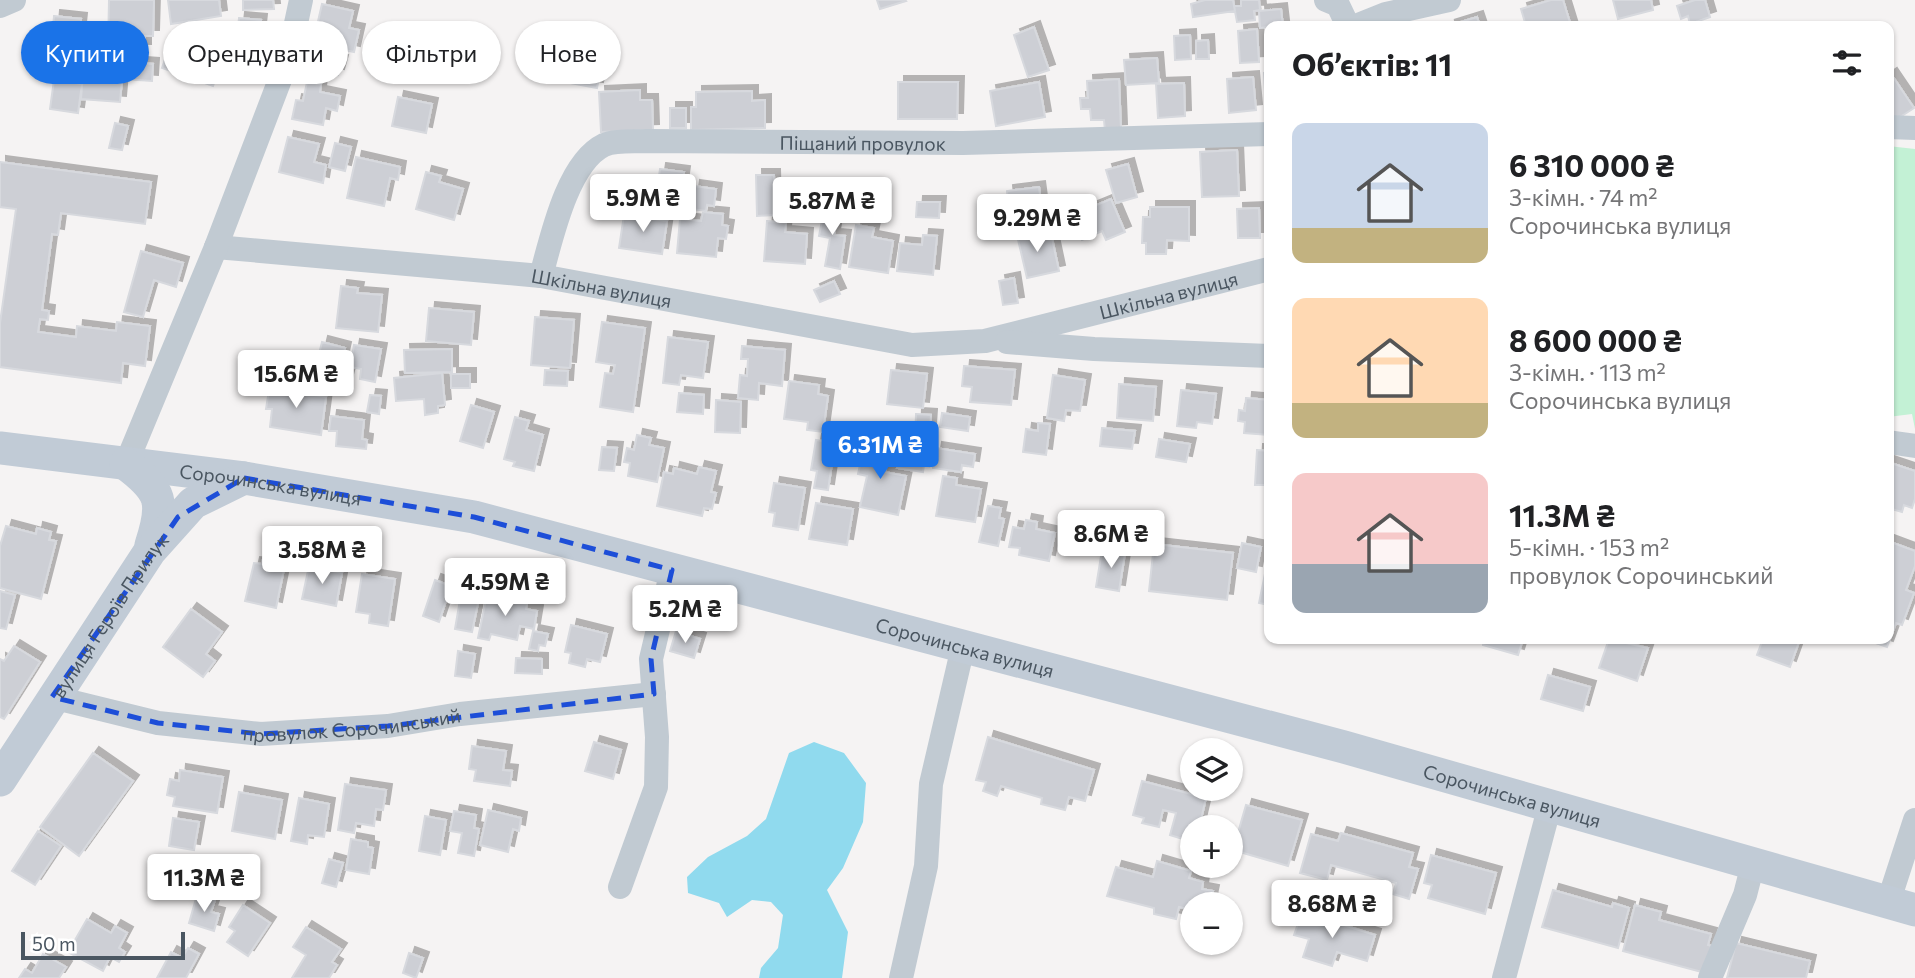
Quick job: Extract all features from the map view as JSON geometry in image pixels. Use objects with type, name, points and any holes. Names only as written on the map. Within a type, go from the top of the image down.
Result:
[{"type":"main road","name":"Сорочинська вулиця","points":[[0,449],[244,478],[474,517],[1550,805],[1901,906]]},
{"type":"main road","points":[[126,464],[145,478],[159,497],[160,510],[149,551]]},
{"type":"main road","name":"вулиця Героїв Прилук","points":[[0,780],[149,551],[192,503],[244,478]]},
{"type":"street","points":[[0,6],[14,0]]},
{"type":"street","points":[[126,464],[216,247],[289,57],[301,0]]},
{"type":"street","points":[[1326,0],[1338,5],[1346,21]]},
{"type":"street","points":[[1368,21],[1386,14],[1449,0]]},
{"type":"street","points":[[1894,127],[1915,128]]},
{"type":"street","name":"Піщаний провулок","points":[[541,276],[559,214],[575,177],[591,153],[606,144],[647,141],[964,143],[1264,134]]},
{"type":"street","name":"Шкільна вулиця","points":[[216,247],[541,276],[912,345],[985,341],[1094,349],[1264,356]]},
{"type":"street","name":"Шкільна вулиця","points":[[985,341],[1264,270]]},
{"type":"street","points":[[1894,443],[1915,446]]},
{"type":"street","points":[[620,887],[656,788],[651,659],[672,570]]},
{"type":"street","points":[[901,978],[926,866],[931,784],[963,647]]},
{"type":"street","name":"провулок Сорочинський","points":[[52,697],[159,723],[261,734],[388,726],[460,714],[654,694]]},
{"type":"street","points":[[1504,978],[1550,805]]},
{"type":"street","points":[[1901,906],[1915,820]]},
{"type":"street","points":[[1710,978],[1745,895],[1753,864]]},
{"type":"highlighted area","points":[[244,478],[474,517],[672,570],[651,659],[654,694],[388,726],[261,734],[158,723],[52,697],[178,517]]},
{"type":"green space","points":[[1894,147],[1915,149],[1915,429],[1912,414],[1894,416]]},
{"type":"water","points":[[814,742],[844,753],[866,783],[863,822],[843,868],[827,890],[848,932],[842,978],[759,978],[761,968],[778,948],[783,915],[771,902],[752,900],[727,917],[719,903],[688,893],[687,877],[708,857],[747,836],[766,819],[789,753]]},
{"type":"building","points":[[109,0],[154,0],[153,36],[149,36],[149,21],[109,21]]},
{"type":"building","points":[[168,0],[219,0],[221,16],[171,21]]},
{"type":"building","points":[[243,0],[273,0],[274,9],[243,10]]},
{"type":"building","points":[[877,0],[905,0],[906,1],[880,9]]},
{"type":"building","points":[[1205,0],[1233,0],[1235,11],[1193,17],[1191,4]]},
{"type":"building","points":[[1241,0],[1259,0],[1260,10],[1254,11],[1255,20],[1237,22],[1234,6],[1241,6]]},
{"type":"building","points":[[1551,0],[1563,0],[1569,21],[1525,21],[1521,9]]},
{"type":"building","points":[[1613,0],[1651,0],[1653,10],[1618,19]]},
{"type":"building","points":[[1705,0],[1710,17],[1699,21],[1689,21],[1688,16],[1681,19],[1677,6]]},
{"type":"building","points":[[322,4],[353,11],[349,28],[359,30],[354,52],[348,51],[348,21],[318,21]]},
{"type":"building","points":[[1281,9],[1282,21],[1264,21],[1264,28],[1260,28],[1259,11]]},
{"type":"building","points":[[54,16],[81,19],[81,21],[54,21]]},
{"type":"building","points":[[239,18],[261,20],[261,21],[239,21]]},
{"type":"building","points":[[1034,27],[1049,70],[1028,77],[1014,35]]},
{"type":"building","points":[[1257,29],[1259,62],[1240,63],[1238,31]]},
{"type":"building","points":[[1190,35],[1191,59],[1175,60],[1174,36]]},
{"type":"building","points":[[1208,40],[1209,59],[1196,59],[1196,41]]},
{"type":"building","points":[[1157,58],[1159,83],[1126,85],[1124,60]]},
{"type":"building","points":[[149,64],[153,64],[152,81],[149,81]]},
{"type":"building","points":[[1253,77],[1256,110],[1229,113],[1227,79]]},
{"type":"building","points":[[1894,78],[1914,108],[1894,121]]},
{"type":"building","points":[[1119,79],[1121,130],[1105,131],[1104,120],[1091,120],[1090,109],[1081,109],[1080,98],[1088,98],[1087,81]]},
{"type":"building","points":[[898,82],[958,82],[957,119],[898,119]]},
{"type":"building","points":[[1039,82],[1045,117],[996,126],[990,91]]},
{"type":"building","points":[[1184,83],[1185,116],[1158,118],[1156,84]]},
{"type":"building","points":[[53,84],[82,84],[78,113],[50,109]]},
{"type":"building","points":[[82,84],[122,84],[120,102],[81,99]]},
{"type":"building","points":[[307,84],[321,84],[320,92],[340,96],[337,111],[326,108],[323,125],[292,119],[296,100],[303,101]]},
{"type":"building","points":[[575,84],[598,84],[597,88]]},
{"type":"building","points":[[640,90],[640,100],[652,100],[653,130],[601,132],[599,92]]},
{"type":"building","points":[[752,91],[752,101],[765,100],[765,128],[691,130],[691,107],[696,107],[696,92]]},
{"type":"building","points":[[398,97],[432,104],[426,133],[392,126]]},
{"type":"building","points":[[670,108],[686,108],[686,128],[670,128]]},
{"type":"building","points":[[115,123],[128,126],[122,150],[109,148]]},
{"type":"building","points":[[288,137],[319,144],[314,162],[326,165],[323,183],[279,172]]},
{"type":"building","points":[[335,143],[351,147],[345,171],[329,167]]},
{"type":"building","points":[[1237,150],[1239,196],[1202,197],[1200,152]]},
{"type":"building","points":[[356,157],[400,167],[398,180],[390,178],[384,206],[347,198]]},
{"type":"building","points":[[0,162],[151,182],[145,224],[61,213],[58,235],[52,234],[42,310],[49,311],[48,320],[40,319],[38,332],[76,337],[77,326],[116,331],[117,322],[150,326],[145,366],[123,363],[121,383],[0,367],[0,323],[16,209],[0,207]]},
{"type":"building","points":[[1128,164],[1137,197],[1116,203],[1106,170]]},
{"type":"building","points":[[660,169],[684,172],[678,214],[654,211]]},
{"type":"building","points":[[426,172],[441,176],[439,182],[463,189],[454,220],[416,209]]},
{"type":"building","points":[[756,175],[774,175],[775,215],[757,216]]},
{"type":"building","points":[[694,186],[716,189],[714,206],[707,205],[706,211],[691,209]]},
{"type":"building","points":[[1039,187],[1043,217],[1025,219],[1023,208],[1009,210],[1007,191]]},
{"type":"building","points":[[1111,199],[1125,232],[1106,240],[1102,231],[1082,240],[1072,215]]},
{"type":"building","points":[[917,202],[940,202],[939,218],[916,217]]},
{"type":"building","points":[[825,205],[839,208],[834,235],[845,236],[840,269],[825,266],[830,238],[819,236]]},
{"type":"building","points":[[1150,207],[1189,207],[1189,241],[1167,240],[1166,254],[1146,254],[1146,243],[1142,243],[1143,217],[1150,217]]},
{"type":"building","points":[[1259,208],[1260,238],[1238,238],[1237,209]]},
{"type":"building","points":[[703,212],[723,214],[722,225],[728,226],[726,239],[718,238],[716,257],[677,253],[680,219],[701,221]]},
{"type":"building","points":[[624,215],[667,221],[662,254],[619,248]]},
{"type":"building","points":[[767,221],[786,223],[785,232],[807,234],[805,264],[764,261]]},
{"type":"building","points":[[856,225],[874,228],[872,237],[893,241],[888,273],[849,267]]},
{"type":"building","points":[[1031,228],[1035,242],[1052,238],[1059,271],[1027,278],[1016,231]]},
{"type":"building","points":[[923,235],[937,236],[933,275],[897,271],[900,243],[922,245]]},
{"type":"building","points":[[141,251],[183,263],[176,287],[154,280],[143,317],[124,312]]},
{"type":"building","points":[[1014,278],[1018,303],[1003,305],[999,281]]},
{"type":"building","points":[[834,281],[840,294],[820,302],[814,290]]},
{"type":"building","points":[[341,286],[358,288],[357,293],[382,295],[378,332],[336,328]]},
{"type":"building","points":[[429,308],[474,312],[471,345],[426,341]]},
{"type":"building","points":[[535,317],[574,320],[570,368],[531,365]]},
{"type":"building","points":[[602,322],[645,328],[633,412],[600,407],[605,373],[613,374],[615,365],[596,362]]},
{"type":"building","points":[[668,337],[708,342],[703,378],[681,375],[679,385],[663,383]]},
{"type":"building","points":[[322,342],[345,348],[340,370],[349,373],[345,388],[323,382],[326,369],[316,366]]},
{"type":"building","points":[[354,345],[381,349],[375,382],[360,379],[361,369],[350,367]]},
{"type":"building","points":[[742,346],[785,350],[782,386],[759,383],[758,400],[738,398],[740,375],[747,376],[748,359],[741,359]]},
{"type":"building","points":[[452,349],[452,372],[405,373],[404,350]]},
{"type":"building","points":[[964,366],[1015,370],[1011,405],[970,402],[972,387],[962,386]]},
{"type":"building","points":[[545,370],[568,371],[567,386],[544,385]]},
{"type":"building","points":[[891,370],[927,374],[923,408],[887,404]]},
{"type":"building","points":[[442,373],[445,405],[438,406],[438,413],[425,415],[424,399],[396,401],[394,378]]},
{"type":"building","points":[[451,374],[470,374],[470,388],[451,388]]},
{"type":"building","points":[[1053,375],[1085,380],[1080,411],[1066,410],[1064,421],[1047,418]]},
{"type":"building","points":[[789,381],[819,385],[818,394],[828,396],[823,432],[807,430],[808,422],[784,419]]},
{"type":"building","points":[[278,383],[294,385],[294,392],[326,397],[321,435],[270,427],[272,409],[266,409],[269,390],[276,391]]},
{"type":"building","points":[[1119,384],[1156,387],[1153,421],[1117,418]]},
{"type":"building","points":[[1181,390],[1216,394],[1212,424],[1197,422],[1196,428],[1177,426]]},
{"type":"building","points":[[679,393],[704,395],[703,414],[677,412]]},
{"type":"building","points":[[370,395],[381,396],[379,414],[367,412]]},
{"type":"building","points":[[1246,398],[1264,400],[1264,435],[1244,433],[1245,422],[1238,421],[1239,410],[1245,411]]},
{"type":"building","points":[[716,400],[741,402],[740,433],[715,432]]},
{"type":"building","points":[[471,405],[494,412],[483,448],[460,441]]},
{"type":"building","points":[[942,413],[970,417],[968,431],[940,427]]},
{"type":"building","points":[[916,414],[931,415],[929,444],[915,444]]},
{"type":"building","points":[[331,416],[364,420],[362,439],[367,440],[366,449],[336,446],[337,431],[329,431]]},
{"type":"building","points":[[515,417],[529,421],[526,430],[543,435],[534,471],[513,466],[515,462],[504,459]]},
{"type":"building","points":[[1038,423],[1050,424],[1046,455],[1023,452],[1026,429],[1038,431]]},
{"type":"building","points":[[1102,428],[1135,431],[1132,449],[1100,446]]},
{"type":"building","points":[[637,435],[651,438],[649,445],[664,448],[657,482],[628,476],[630,463],[624,462],[627,448],[634,450]]},
{"type":"building","points":[[1159,439],[1190,444],[1186,462],[1156,457]]},
{"type":"building","points":[[816,440],[835,443],[828,490],[814,488],[817,471],[811,470]]},
{"type":"building","points":[[865,442],[890,447],[885,472],[906,476],[898,515],[860,507],[867,476],[858,474]]},
{"type":"building","points":[[900,446],[926,450],[923,472],[897,468]]},
{"type":"building","points":[[602,447],[617,448],[614,471],[599,470]]},
{"type":"building","points":[[936,448],[975,454],[973,467],[962,465],[961,472],[933,468]]},
{"type":"building","points":[[1257,450],[1264,451],[1264,485],[1255,485]]},
{"type":"building","points":[[1894,464],[1915,471],[1915,499],[1912,508],[1904,505],[1902,512],[1894,510]]},
{"type":"building","points":[[699,467],[716,471],[711,492],[716,493],[712,509],[704,508],[702,516],[657,506],[664,472],[673,474],[674,468],[697,474]]},
{"type":"building","points":[[943,476],[957,478],[956,485],[981,489],[975,522],[936,516]]},
{"type":"building","points":[[774,483],[805,488],[798,530],[773,526],[775,513],[769,512]]},
{"type":"building","points":[[816,503],[853,509],[847,545],[809,539]]},
{"type":"building","points":[[988,506],[1001,508],[999,518],[1004,519],[998,546],[979,542]]},
{"type":"building","points":[[1026,520],[1037,522],[1036,529],[1055,533],[1049,561],[1019,555],[1020,548],[1009,547],[1013,527],[1024,529]]},
{"type":"building","points":[[6,526],[36,534],[37,528],[51,532],[49,540],[56,541],[41,599],[0,588],[0,546]]},
{"type":"building","points":[[1242,543],[1261,547],[1256,572],[1237,568]]},
{"type":"building","points":[[1894,543],[1915,551],[1915,566],[1906,590],[1914,593],[1902,625],[1896,623],[1894,628]]},
{"type":"building","points":[[1154,544],[1233,553],[1227,600],[1149,591]]},
{"type":"building","points":[[1102,550],[1125,553],[1119,591],[1096,587]]},
{"type":"building","points":[[263,559],[285,564],[276,608],[245,601],[254,563],[262,564]]},
{"type":"building","points":[[309,566],[342,573],[336,606],[302,599]]},
{"type":"building","points":[[362,574],[395,579],[388,626],[369,623],[370,614],[356,612]]},
{"type":"building","points":[[1264,579],[1264,604],[1259,603]]},
{"type":"building","points":[[435,580],[451,586],[439,622],[423,616]]},
{"type":"building","points":[[0,591],[15,595],[6,629],[0,628]]},
{"type":"building","points":[[487,595],[527,604],[526,609],[537,611],[534,629],[520,626],[517,640],[491,634],[489,640],[478,638]]},
{"type":"building","points":[[460,600],[478,603],[472,632],[455,629]]},
{"type":"building","points":[[191,609],[222,632],[206,654],[215,661],[203,677],[163,647]]},
{"type":"building","points":[[571,625],[607,634],[600,662],[587,659],[585,667],[569,663],[571,653],[565,652]]},
{"type":"building","points":[[533,631],[548,634],[545,646],[539,645],[538,651],[529,649]]},
{"type":"building","points":[[676,631],[700,639],[694,658],[670,651]]},
{"type":"building","points":[[1483,644],[1521,644],[1518,655]]},
{"type":"building","points":[[1607,644],[1631,644],[1648,648],[1637,681],[1599,668]]},
{"type":"building","points":[[1761,644],[1798,644],[1790,667],[1757,655]]},
{"type":"building","points":[[14,646],[40,662],[4,719],[0,717],[0,659],[4,661]]},
{"type":"building","points":[[458,651],[475,654],[471,678],[455,676]]},
{"type":"building","points":[[516,658],[542,659],[542,674],[515,673]]},
{"type":"building","points":[[1548,675],[1590,687],[1583,711],[1541,699]]},
{"type":"building","points":[[988,737],[1094,770],[1085,801],[1069,797],[1065,810],[1041,804],[1042,798],[1001,786],[997,796],[983,791],[986,782],[976,780]]},
{"type":"building","points":[[594,742],[621,750],[613,779],[585,771]]},
{"type":"building","points":[[472,746],[506,751],[503,770],[512,771],[510,786],[474,781],[476,770],[469,769]]},
{"type":"building","points":[[93,753],[133,781],[79,856],[40,827]]},
{"type":"building","points":[[180,770],[223,777],[217,813],[173,806],[175,797],[167,795],[170,779],[179,781]]},
{"type":"building","points":[[1142,781],[1180,791],[1180,801],[1205,801],[1202,815],[1180,815],[1180,838],[1170,835],[1176,813],[1163,810],[1159,827],[1142,823],[1144,818],[1133,815]]},
{"type":"building","points":[[345,784],[386,790],[383,810],[376,809],[374,826],[356,823],[354,833],[338,830]]},
{"type":"building","points":[[239,792],[282,800],[275,839],[232,831]]},
{"type":"building","points":[[299,798],[329,804],[324,837],[308,835],[307,844],[291,841]]},
{"type":"building","points":[[1246,805],[1302,820],[1288,866],[1243,853],[1243,815]]},
{"type":"building","points":[[488,810],[521,818],[519,831],[513,829],[508,852],[480,845]]},
{"type":"building","points":[[454,811],[476,815],[474,828],[479,829],[474,856],[458,853],[462,833],[450,831]]},
{"type":"building","points":[[425,816],[446,820],[440,855],[419,851]]},
{"type":"building","points":[[173,818],[199,822],[194,850],[169,846]]},
{"type":"building","points":[[38,831],[61,846],[35,885],[12,871]]},
{"type":"building","points":[[1341,833],[1413,853],[1409,867],[1418,869],[1409,899],[1393,894],[1396,883],[1331,865],[1327,880],[1300,873],[1311,834],[1338,841]]},
{"type":"building","points":[[351,839],[368,842],[368,847],[373,848],[369,874],[346,870]]},
{"type":"building","points":[[1431,855],[1496,873],[1485,914],[1428,898],[1432,885],[1424,883]]},
{"type":"building","points":[[329,859],[343,863],[336,887],[322,883]]},
{"type":"building","points":[[1157,861],[1180,868],[1180,878],[1203,882],[1202,889],[1213,892],[1180,892],[1180,907],[1176,919],[1154,914],[1154,908],[1107,896],[1116,867],[1153,877]]},
{"type":"building","points":[[1553,890],[1612,907],[1613,903],[1629,908],[1618,948],[1542,927]]},
{"type":"building","points":[[197,895],[215,900],[211,912],[219,914],[214,931],[189,923]]},
{"type":"building","points":[[243,905],[270,923],[248,956],[227,942],[235,931],[229,927]]},
{"type":"building","points":[[1635,905],[1661,912],[1659,920],[1711,934],[1708,945],[1716,947],[1702,972],[1623,951]]},
{"type":"building","points":[[1302,912],[1375,935],[1367,961],[1337,952],[1332,966],[1303,957],[1309,939],[1294,935]]},
{"type":"building","points":[[87,919],[111,933],[115,926],[127,933],[119,948],[125,952],[119,962],[110,957],[103,971],[68,952]]},
{"type":"building","points":[[306,927],[341,949],[332,962],[337,965],[329,978],[292,978],[306,955],[293,947]]},
{"type":"building","points":[[1736,943],[1810,961],[1806,978],[1727,978]]},
{"type":"building","points":[[188,948],[199,954],[186,978],[157,978],[171,952],[182,958]]},
{"type":"building","points":[[409,953],[423,958],[416,978],[403,973]]},
{"type":"building","points":[[43,954],[66,967],[59,978],[19,978],[25,969],[32,973]]}]
